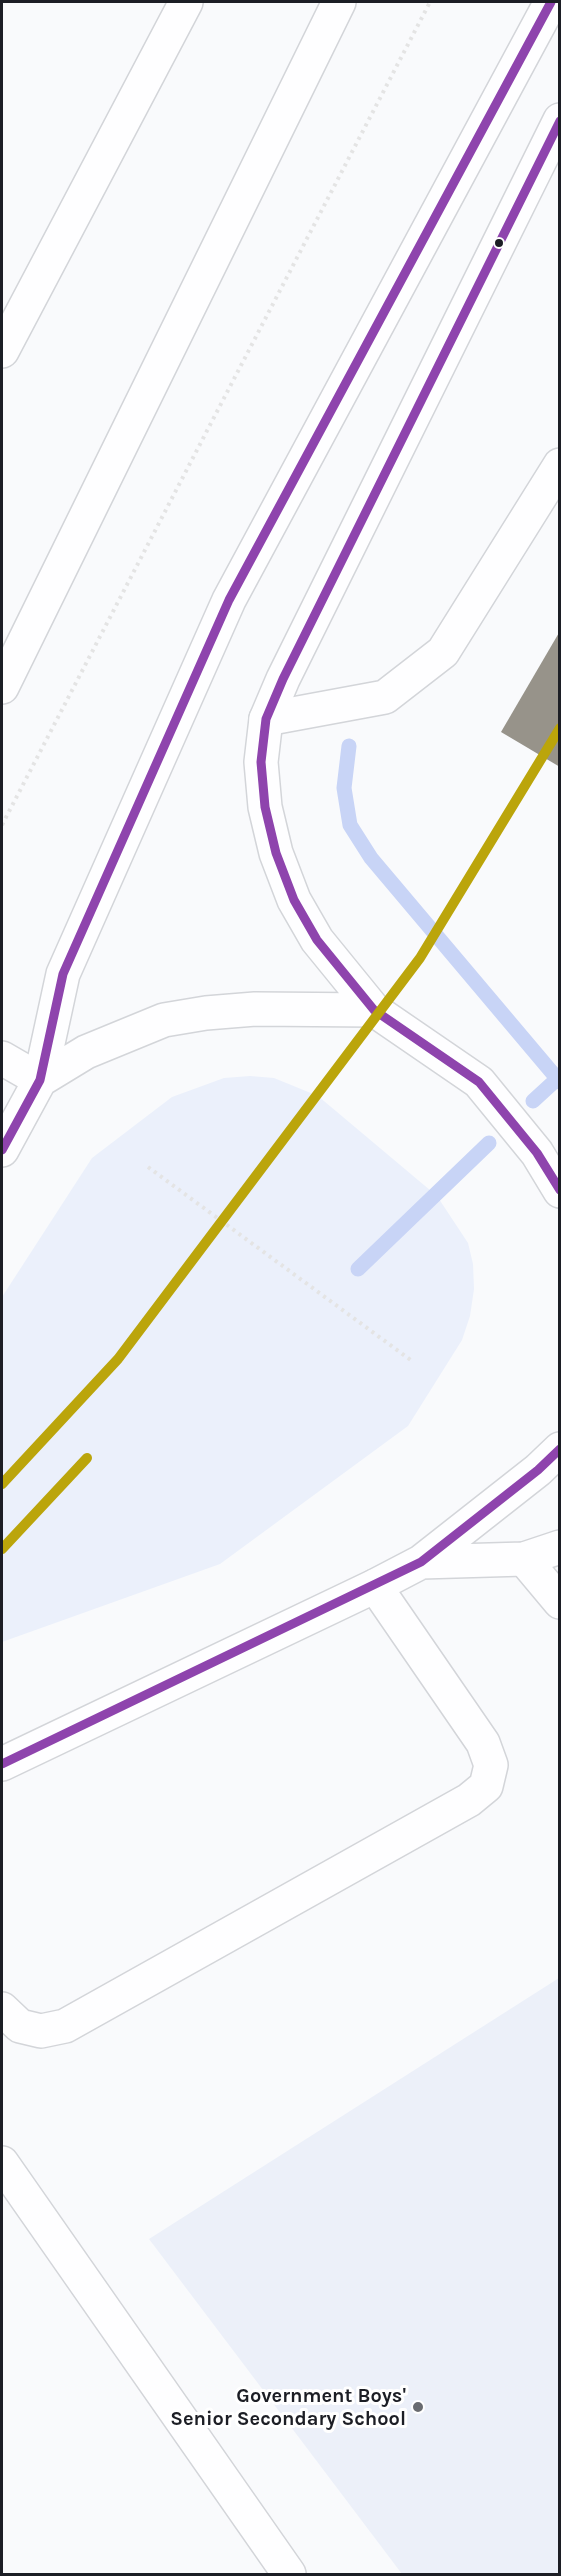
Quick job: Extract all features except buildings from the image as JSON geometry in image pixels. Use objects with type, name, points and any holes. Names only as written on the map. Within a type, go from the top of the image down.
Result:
[{"type":"main road","points":[[2,351],[186,2]]},
{"type":"main road","points":[[2,687],[339,2]]},
{"type":"main road","points":[[2,1150],[40,1080],[63,974],[229,600],[551,2]]},
{"type":"main road","points":[[560,120],[283,679],[266,719],[261,762],[265,807],[276,853],[294,900],[317,940],[374,1010],[479,1082],[537,1153],[560,1191]]},
{"type":"main road","points":[[266,719],[385,697],[443,652],[560,465]]},
{"type":"main road","points":[[40,1080],[86,1052],[164,1020],[206,1013],[255,1009],[374,1010]]},
{"type":"main road","points":[[2,1058],[40,1080]]},
{"type":"main road","points":[[2,1764],[375,1586],[420,1562],[538,1470],[560,1449]]},
{"type":"main road","points":[[420,1562],[524,1558],[560,1547]]},
{"type":"main road","points":[[524,1558],[560,1602]]},
{"type":"main road","points":[[2,2009],[20,2026],[41,2031],[65,2026],[469,1800],[486,1786],[491,1765],[483,1743],[375,1586]]},
{"type":"main road","points":[[2,2163],[289,2574]]},
{"type":"path","points":[[2,825],[430,2]]},
{"type":"path","points":[[148,1167],[412,1361]]},
{"type":"shaded area","points":[[250,1076],[274,1078],[318,1096],[437,1196],[468,1243],[473,1264],[474,1289],[470,1316],[462,1340],[408,1426],[220,1564],[2,1642],[2,1297],[92,1158],[172,1097],[224,1078]]},
{"type":"shaded area","name":"Government Boys' Senior Secondary School","points":[[559,1978],[559,2574],[402,2574],[149,2239]]},
{"type":"waterway","points":[[349,746],[344,788],[350,825],[371,858],[560,1082]]},
{"type":"waterway","points":[[533,1101],[557,1079]]},
{"type":"waterway","points":[[358,1269],[489,1143]]},
{"type":"transit line","points":[[2,1150],[40,1080],[63,974],[229,600],[551,2]]},
{"type":"transit line","points":[[560,121],[283,679],[266,719],[261,762],[265,807],[276,853],[294,900],[317,940],[374,1010],[479,1082],[537,1153],[560,1190]]},
{"type":"transit line","points":[[2,1484],[118,1359],[420,958],[560,728]]},
{"type":"transit line","points":[[2,1764],[421,1562],[538,1470],[560,1449]]},
{"type":"transit line","points":[[2,1549],[87,1458]]},
{"type":"place","name":"Government Boys' Senior Secondary School","points":[[418,2407]]}]
